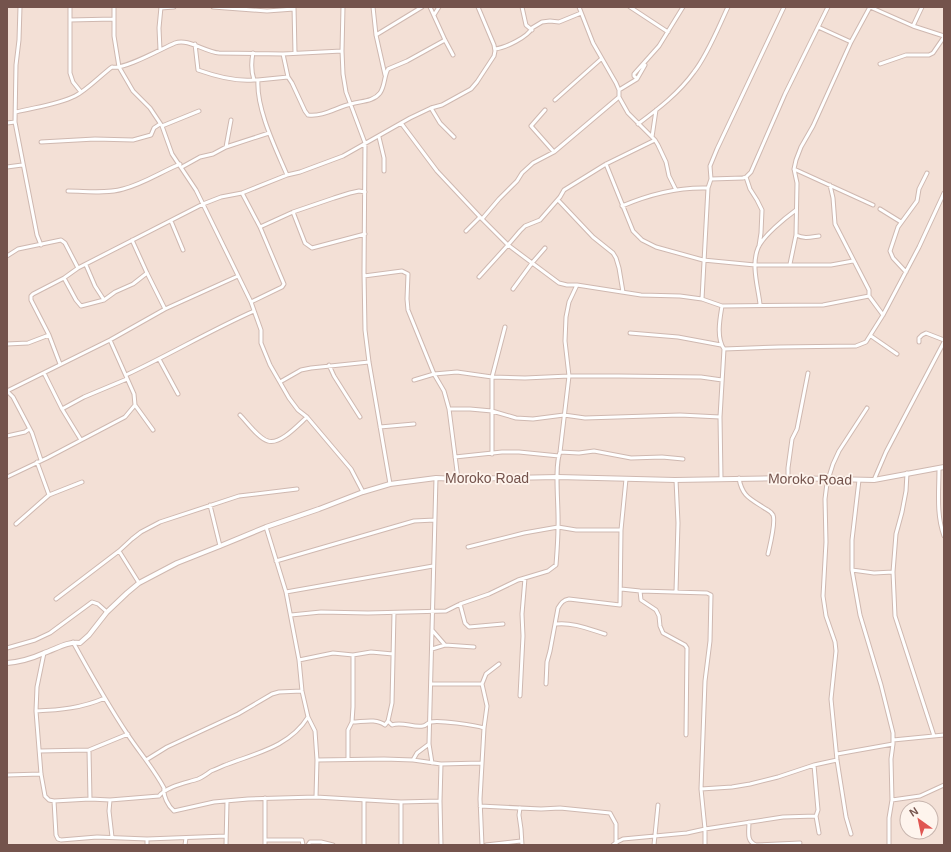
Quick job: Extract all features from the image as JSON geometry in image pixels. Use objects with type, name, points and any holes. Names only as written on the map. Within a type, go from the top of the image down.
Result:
[{"type":"street","points":[[20,7],[14,101],[16,112],[15,122],[22,165],[31,200],[37,235],[41,245]]},
{"type":"street","points":[[70,7],[70,73],[73,82],[81,92]]},
{"type":"street","points":[[114,7],[114,36],[119,67],[133,91],[150,108],[161,125],[168,145],[204,204],[251,302],[261,330],[261,344],[270,364],[293,404],[307,417],[351,469],[363,492]]},
{"type":"street","points":[[160,50],[159,28],[161,8],[174,7]]},
{"type":"street","points":[[213,7],[250,8],[267,11],[294,8],[295,53]]},
{"type":"street","points":[[343,7],[343,74],[346,92],[365,143],[365,330],[390,484]]},
{"type":"street","points":[[374,7],[376,35],[386,78]]},
{"type":"street","points":[[376,35],[422,7]]},
{"type":"street","points":[[430,7],[453,55]]},
{"type":"street","points":[[434,15],[439,7]]},
{"type":"street","points":[[60,364],[49,335],[31,296],[64,278],[78,268],[204,204],[221,197],[242,193],[287,175],[300,172],[343,156],[365,143],[379,137],[401,123],[431,108],[442,105],[471,89],[494,56],[495,49],[478,7]]},
{"type":"street","points":[[522,7],[526,24],[532,30]]},
{"type":"street","points":[[579,7],[601,59],[619,90],[619,98],[628,113],[655,140],[666,162],[669,176],[676,190]]},
{"type":"street","points":[[630,7],[668,32]]},
{"type":"street","points":[[619,90],[637,79],[634,74],[648,60],[684,7]]},
{"type":"street","points":[[638,124],[674,94],[696,70],[728,7]]},
{"type":"street","points":[[702,299],[708,188],[711,179],[710,166],[717,148],[784,7]]},
{"type":"street","points":[[711,179],[746,177],[751,172],[782,100],[828,7]]},
{"type":"street","points":[[790,264],[796,235],[796,176],[794,169],[796,160],[851,42],[870,7],[913,26],[944,37],[933,53],[929,55],[906,55],[880,64]]},
{"type":"street","points":[[913,26],[922,7]]},
{"type":"street","points":[[495,49],[503,48],[524,36],[532,30],[532,28],[542,22],[559,22],[581,13]]},
{"type":"street","points":[[70,20],[114,19]]},
{"type":"street","points":[[818,27],[851,42]]},
{"type":"street","points":[[284,54],[288,77],[308,115],[335,110],[350,104],[363,102],[377,96],[382,88],[388,69],[407,61],[445,40]]},
{"type":"street","points":[[16,112],[47,106],[69,99],[100,78],[112,67],[116,68],[141,60],[176,43],[195,44],[211,52],[284,54],[342,51]]},
{"type":"street","points":[[195,44],[198,70],[215,76],[238,80],[288,77]]},
{"type":"street","points":[[253,53],[251,64],[268,133],[287,175]]},
{"type":"street","points":[[556,100],[601,59]]},
{"type":"street","points":[[466,231],[517,182],[522,173],[533,164],[554,152],[619,98]]},
{"type":"street","points":[[431,108],[440,123],[454,137]]},
{"type":"street","points":[[545,110],[531,126],[554,152]]},
{"type":"street","points":[[652,137],[656,110]]},
{"type":"street","points":[[41,142],[95,139],[133,140],[151,135],[154,128],[199,111]]},
{"type":"street","points":[[226,147],[231,120]]},
{"type":"street","points":[[7,122],[15,122]]},
{"type":"street","points":[[401,123],[437,171],[481,218],[508,245],[559,283],[651,296],[680,296],[702,299],[722,306],[760,304],[823,304],[869,296]]},
{"type":"street","points":[[68,191],[123,190],[200,157],[213,154],[226,147],[268,133]]},
{"type":"street","points":[[379,137],[384,158],[384,171]]},
{"type":"street","points":[[479,277],[525,226],[540,220],[558,200],[564,190],[606,164],[655,140]]},
{"type":"street","points":[[606,164],[633,231],[642,240],[656,247],[703,260],[755,265],[790,264],[802,266],[853,261]]},
{"type":"street","points":[[7,167],[22,165]]},
{"type":"street","points":[[794,169],[873,205]]},
{"type":"street","points":[[796,176],[801,172]]},
{"type":"street","points":[[906,272],[893,258],[890,251],[894,234],[917,201],[919,188],[927,173]]},
{"type":"street","points":[[746,177],[750,189],[762,210],[761,233],[755,265],[760,304]]},
{"type":"street","points":[[830,185],[833,198],[834,224],[869,290],[869,296],[883,315]]},
{"type":"street","points":[[622,206],[656,194],[692,187],[708,188]]},
{"type":"street","points":[[260,227],[293,212],[350,193],[366,192]]},
{"type":"street","points":[[242,193],[260,227],[284,284],[282,287],[251,302]]},
{"type":"street","points":[[724,349],[856,346],[866,342],[883,315],[906,272],[944,193]]},
{"type":"street","points":[[558,200],[593,237],[610,250],[616,258],[624,292]]},
{"type":"street","points":[[880,209],[901,222]]},
{"type":"street","points":[[758,248],[773,230],[796,210]]},
{"type":"street","points":[[293,212],[305,243],[312,248],[365,234]]},
{"type":"street","points":[[171,221],[182,250]]},
{"type":"street","points":[[796,235],[807,238],[820,236]]},
{"type":"street","points":[[7,256],[18,249],[41,245],[59,239],[64,241],[78,268]]},
{"type":"street","points":[[132,240],[165,309]]},
{"type":"street","points":[[513,289],[545,248]]},
{"type":"street","points":[[86,264],[95,286],[104,300]]},
{"type":"street","points":[[364,276],[402,271],[408,274],[408,310],[434,374],[444,390],[449,409],[458,479]]},
{"type":"street","points":[[64,278],[80,306],[104,300],[115,292],[133,284],[147,273]]},
{"type":"street","points":[[41,460],[29,429],[12,397],[7,391],[110,340],[165,309],[238,276]]},
{"type":"street","points":[[291,615],[321,612],[394,613],[446,611],[525,578],[548,571],[556,565],[558,477],[569,376],[565,341],[566,317],[569,302],[577,285]]},
{"type":"street","points":[[721,478],[720,417],[724,349],[721,345],[720,323],[722,306]]},
{"type":"street","points":[[126,375],[232,320],[254,311]]},
{"type":"street","points":[[492,454],[492,377],[505,327]]},
{"type":"street","points":[[630,333],[678,337],[721,345]]},
{"type":"street","points":[[874,480],[886,452],[944,341],[926,333],[919,338],[919,342]]},
{"type":"street","points":[[7,344],[28,343],[49,335]]},
{"type":"street","points":[[871,336],[897,354]]},
{"type":"street","points":[[110,340],[134,394],[135,404],[153,430]]},
{"type":"street","points":[[57,356],[65,362]]},
{"type":"street","points":[[159,359],[178,394]]},
{"type":"street","points":[[280,382],[301,370],[329,365],[369,362]]},
{"type":"street","points":[[329,365],[334,376],[360,417]]},
{"type":"street","points":[[44,372],[62,409],[81,440]]},
{"type":"street","points":[[414,380],[434,374],[457,372],[492,377],[524,378],[569,376],[701,377],[722,380]]},
{"type":"street","points":[[788,478],[792,439],[797,429],[808,373]]},
{"type":"street","points":[[62,409],[84,397],[127,379]]},
{"type":"street","points":[[7,477],[125,417],[135,404]]},
{"type":"street","points":[[851,834],[846,817],[837,760],[831,692],[836,651],[835,642],[826,616],[824,596],[826,542],[825,499],[827,483],[833,464],[867,408]]},
{"type":"street","points":[[449,409],[492,411],[516,418],[533,419],[564,415],[584,418],[680,415],[720,417]]},
{"type":"street","points":[[240,415],[260,436],[270,442],[283,438],[307,417]]},
{"type":"street","points":[[380,427],[414,424]]},
{"type":"street","points":[[7,436],[25,432],[29,429]]},
{"type":"street","points":[[455,458],[519,452],[560,454],[594,451],[631,458],[662,457],[683,459]]},
{"type":"street","points":[[37,462],[49,495]]},
{"type":"street","name":"Moroko Road","points":[[73,642],[80,643],[89,635],[107,612],[139,583],[177,562],[266,527],[363,492],[390,484],[436,478],[558,477],[676,480],[788,478],[874,480],[944,467]]},
{"type":"street","points":[[939,468],[938,511],[944,536]]},
{"type":"street","points":[[907,473],[906,491],[896,534],[893,572],[895,616],[934,736]]},
{"type":"street","points":[[432,763],[430,722],[436,478]]},
{"type":"street","points":[[739,478],[746,497],[770,511],[773,515],[774,521],[768,554]]},
{"type":"street","points":[[546,684],[547,662],[556,624],[558,608],[561,603],[565,600],[620,605],[622,530],[626,479]]},
{"type":"street","points":[[676,480],[678,523],[676,591]]},
{"type":"street","points":[[859,480],[852,540],[852,570],[860,615],[881,685],[893,733],[891,759],[892,800],[889,818],[889,845]]},
{"type":"street","points":[[16,524],[49,495],[82,482]]},
{"type":"street","points":[[56,599],[119,551],[141,532],[160,522],[239,496],[297,489]]},
{"type":"street","points":[[210,505],[220,546]]},
{"type":"street","points":[[276,561],[414,521],[435,520]]},
{"type":"street","points":[[266,527],[286,592],[299,660],[302,690],[308,717],[315,732],[317,760],[316,797]]},
{"type":"street","points":[[468,547],[524,532],[558,527],[576,530],[622,530]]},
{"type":"street","points":[[119,551],[139,583]]},
{"type":"street","points":[[286,592],[433,566]]},
{"type":"street","points":[[852,570],[874,573],[893,572]]},
{"type":"street","points":[[520,696],[523,636],[522,614],[525,578]]},
{"type":"street","points":[[621,589],[707,593],[711,595],[710,641],[705,681],[701,789],[705,828],[705,845]]},
{"type":"street","points":[[640,591],[642,600],[656,610],[660,626],[664,633],[685,645],[687,648],[686,735]]},
{"type":"street","points":[[7,648],[50,634],[92,602],[98,604],[107,612]]},
{"type":"street","points":[[460,604],[465,623],[469,627],[503,624]]},
{"type":"street","points":[[352,722],[375,721],[385,725],[388,721],[392,704],[394,613]]},
{"type":"street","points":[[556,624],[563,623],[583,627],[605,634]]},
{"type":"street","points":[[432,630],[446,645]]},
{"type":"street","points":[[7,663],[13,663],[73,642],[104,698],[157,775],[164,788],[169,806],[174,811],[214,802],[265,798],[316,797],[401,802],[440,801]]},
{"type":"street","points":[[432,649],[446,645],[474,648]]},
{"type":"street","points":[[299,660],[333,653],[353,655],[371,652],[393,654]]},
{"type":"street","points":[[44,653],[37,686],[36,711],[45,796],[49,800],[110,800],[159,796],[164,791],[201,778],[210,772],[242,758],[258,754],[294,734],[308,717]]},
{"type":"street","points":[[348,759],[348,730],[352,722],[353,707],[353,655]]},
{"type":"street","points":[[482,845],[480,806],[481,763],[487,706],[482,684],[486,674],[499,664]]},
{"type":"street","points":[[431,684],[482,684]]},
{"type":"street","points":[[146,760],[166,746],[238,714],[272,694],[302,690]]},
{"type":"street","points":[[36,711],[75,708],[93,704],[104,698]]},
{"type":"street","points":[[388,721],[392,724],[400,723],[405,725],[423,726],[430,722],[476,725],[484,728]]},
{"type":"street","points":[[40,751],[89,750],[128,734]]},
{"type":"street","points":[[892,740],[944,735]]},
{"type":"street","points":[[413,760],[417,753],[430,744]]},
{"type":"street","points":[[837,754],[893,744]]},
{"type":"street","points":[[89,750],[90,799]]},
{"type":"street","points":[[317,760],[413,760],[441,764],[481,763]]},
{"type":"street","points":[[701,789],[750,784],[778,777],[814,765],[837,760]]},
{"type":"street","points":[[441,764],[441,845]]},
{"type":"street","points":[[814,765],[818,810],[816,816],[819,833]]},
{"type":"street","points":[[7,775],[42,774]]},
{"type":"street","points":[[892,800],[920,796],[944,785]]},
{"type":"street","points":[[265,798],[265,845]]},
{"type":"street","points":[[110,800],[109,811],[112,837]]},
{"type":"street","points":[[364,800],[364,845]]},
{"type":"street","points":[[54,801],[56,835],[58,839],[112,837],[147,839],[226,836]]},
{"type":"street","points":[[226,845],[227,802]]},
{"type":"street","points":[[401,802],[401,845]]},
{"type":"street","points":[[654,845],[658,805]]},
{"type":"street","points":[[480,806],[560,808],[610,813],[616,824],[615,844],[623,840],[687,833],[705,828],[783,817],[816,816]]},
{"type":"street","points":[[486,845],[521,843],[520,808]]},
{"type":"street","points":[[749,822],[749,838],[752,843],[756,845],[800,844]]},
{"type":"street","points":[[186,838],[186,845]]},
{"type":"street","points":[[147,839],[147,845]]},
{"type":"street","points":[[265,840],[302,840],[303,845]]},
{"type":"street","points":[[308,845],[310,842],[321,842],[333,845]]},
{"type":"shaded area","points":[[7,7],[944,7],[944,845],[7,845]]}]
